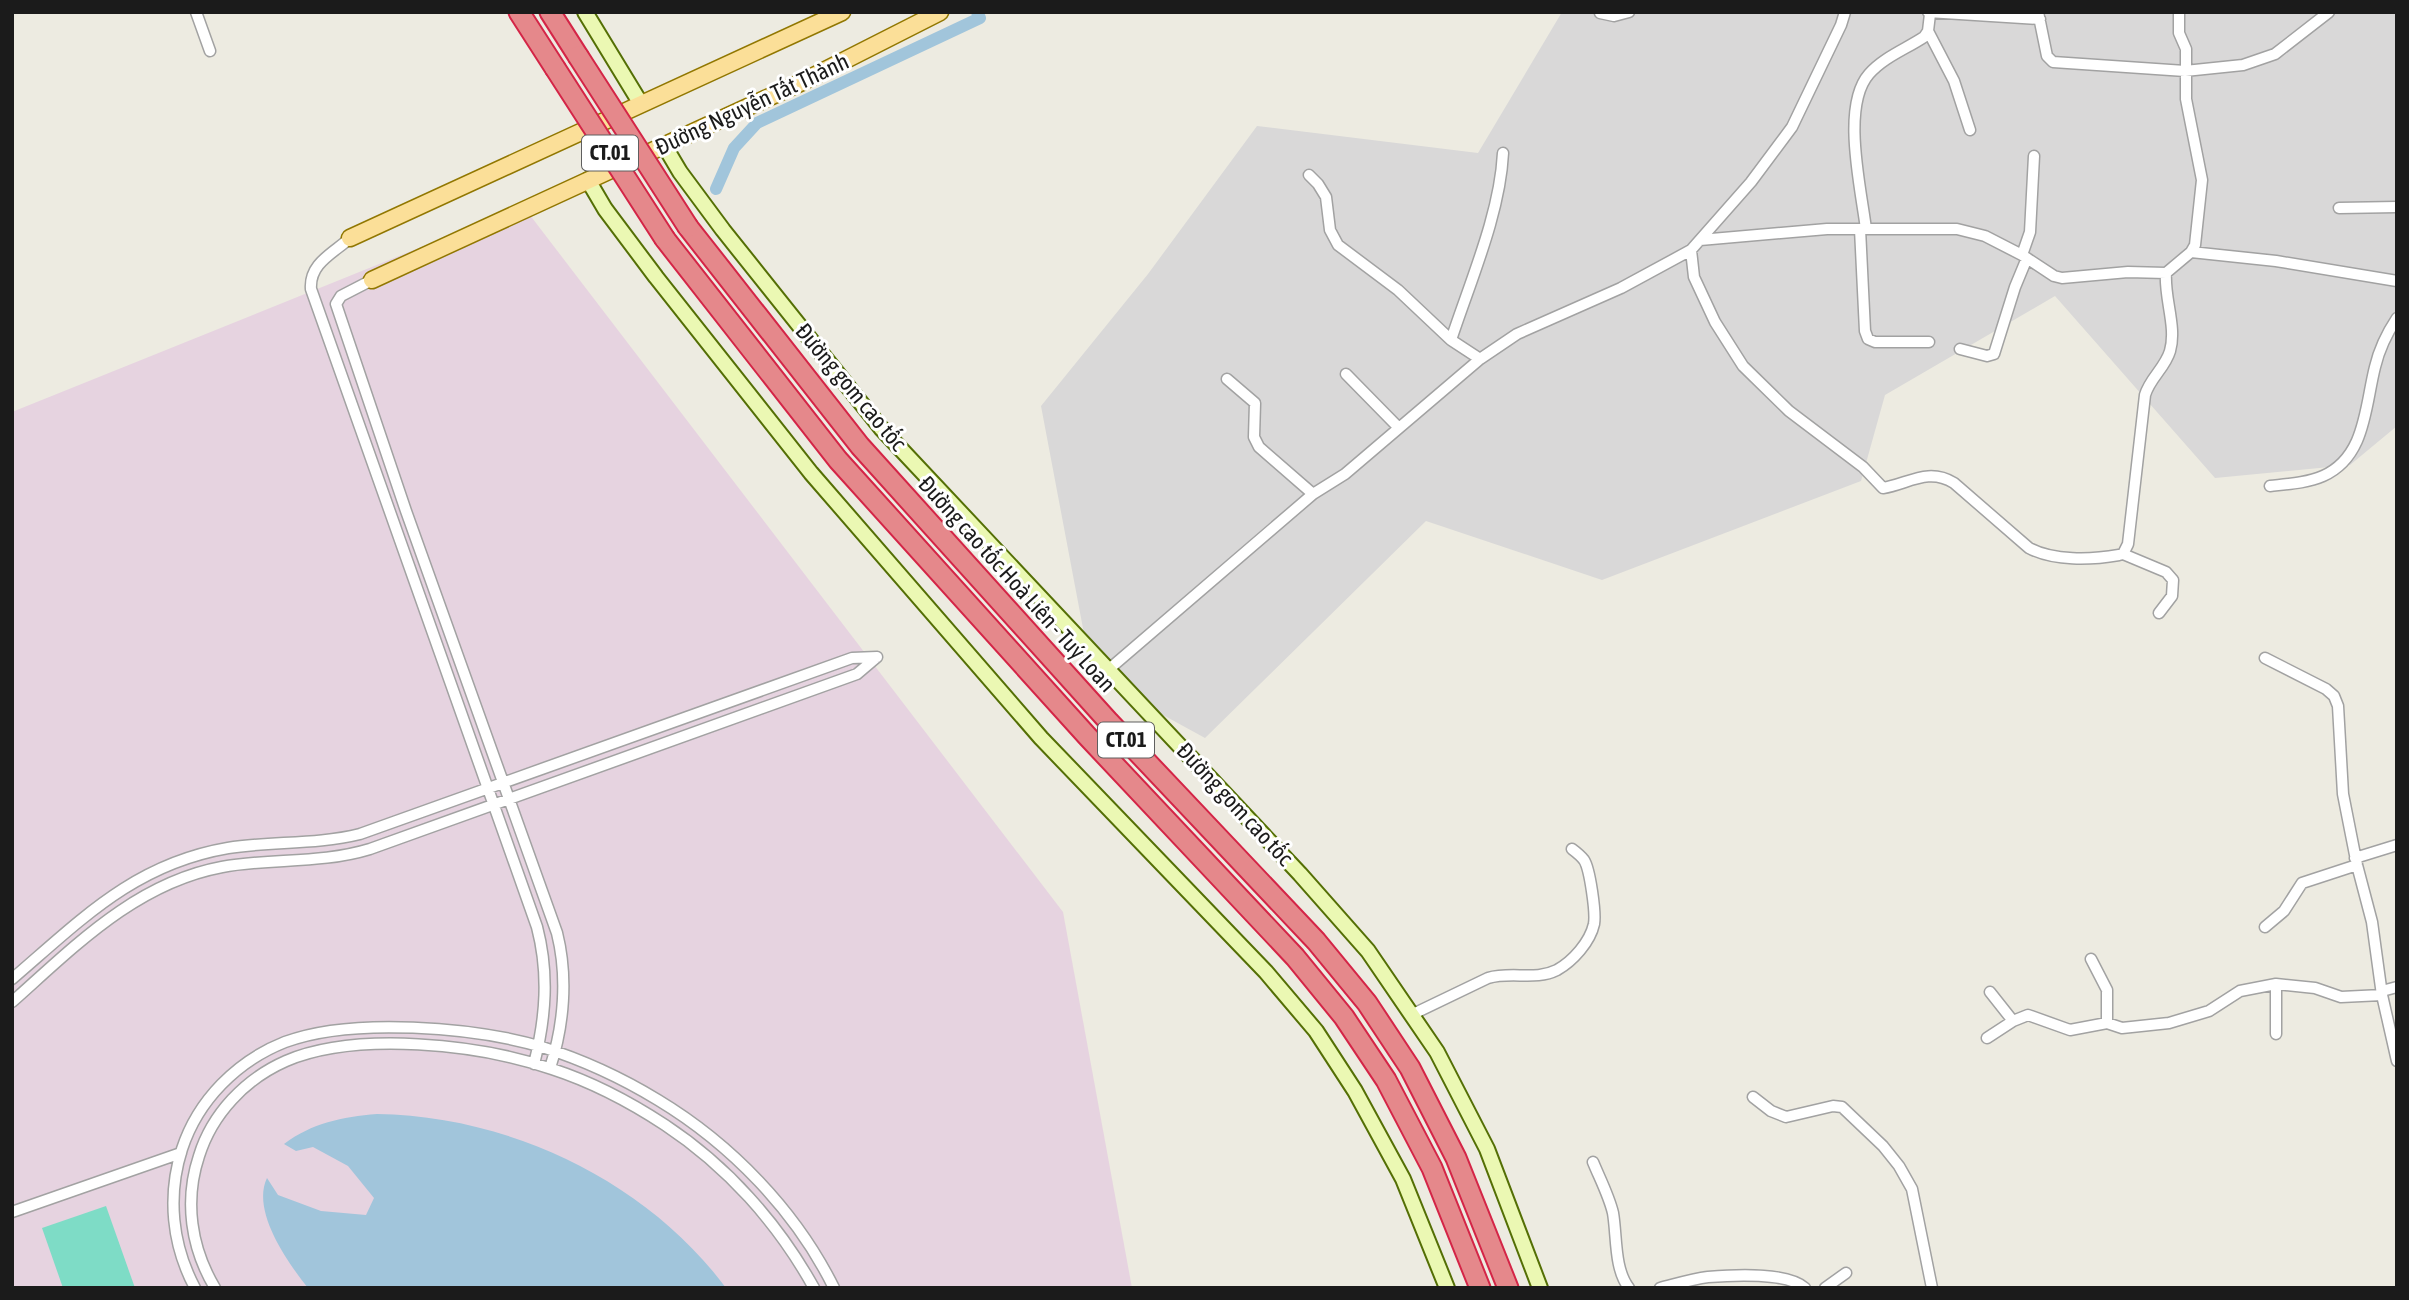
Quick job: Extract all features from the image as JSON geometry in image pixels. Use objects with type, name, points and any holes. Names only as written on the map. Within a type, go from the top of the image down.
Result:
[{"type":"highway","name":"CT.01","points":[[519,12],[664,239],[838,460],[1088,737],[1295,957],[1344,1017],[1386,1080],[1432,1168],[1480,1288]]},
{"type":"highway","name":"Đường cao tốc Hoà Liên - Tuý Loan","points":[[550,12],[688,227],[860,446],[1109,722],[1315,940],[1367,1003],[1410,1068],[1456,1158],[1508,1288]]},
{"type":"main road","points":[[585,12],[641,104]]},
{"type":"main road","name":"Đường Nguyễn Tất Thành","points":[[350,238],[842,12]]},
{"type":"main road","name":"Đường Nguyễn Tất Thành","points":[[372,280],[802,82],[940,12]]},
{"type":"main road","name":"Đường gom cao tốc","points":[[664,145],[680,172],[723,230],[881,428],[1317,893],[1368,951],[1437,1052],[1487,1149],[1540,1288]]},
{"type":"main road","points":[[588,180],[605,209],[656,277],[811,473],[1041,738],[1266,972],[1316,1031],[1355,1091],[1403,1179],[1447,1288]]},
{"type":"street","points":[[196,12],[210,51]]},
{"type":"street","points":[[1600,13],[1614,16],[1629,12]]},
{"type":"street","points":[[1108,670],[1313,495],[1345,474],[1480,359],[1517,334],[1632,283],[1691,250],[1765,165],[1792,127],[1845,12]]},
{"type":"street","points":[[1700,240],[1800,231],[1967,230],[2024,256],[2046,272],[2062,278],[2128,272],[2166,272],[2191,252],[2197,237],[2202,180],[2186,99],[2186,49],[2179,33],[2179,12]]},
{"type":"street","points":[[1929,342],[1875,342],[1868,339],[1865,331],[1863,229],[1854,124],[1857,97],[1869,74],[1924,37],[1928,31],[1929,13],[2039,16],[2047,56],[2053,62],[2185,71],[2228,68],[2267,58],[2288,46],[2329,12]]},
{"type":"street","points":[[1928,31],[1954,81],[1970,130]]},
{"type":"street","points":[[1451,340],[1495,205],[1503,153]]},
{"type":"street","points":[[1960,349],[1987,356],[1994,354],[2030,232],[2034,156]]},
{"type":"street","points":[[1309,175],[1325,197],[1329,230],[1338,245],[1398,290],[1451,340],[1480,359]]},
{"type":"street","points":[[2339,208],[2397,206]]},
{"type":"street","points":[[350,238],[316,267],[310,280],[311,289],[494,804],[542,948],[546,989],[539,1046],[534,1063]]},
{"type":"street","points":[[1691,250],[1694,277],[1724,338],[1743,366],[1789,411],[1863,467],[1883,488],[1926,475],[1942,476],[1954,483],[2020,542],[2037,552],[2076,558],[2123,554],[2166,572],[2173,580],[2172,596],[2159,613]]},
{"type":"street","points":[[2191,252],[2276,261],[2397,281]]},
{"type":"street","points":[[2123,554],[2128,544],[2145,395],[2150,381],[2168,356],[2171,344],[2165,291],[2166,272]]},
{"type":"street","points":[[372,280],[341,296],[336,304],[406,511],[554,922],[562,957],[563,996],[550,1068]]},
{"type":"street","points":[[2270,486],[2321,477],[2337,468],[2353,449],[2364,423],[2379,353],[2397,318]]},
{"type":"street","points":[[1346,374],[1399,428]]},
{"type":"street","points":[[1227,379],[1255,403],[1254,437],[1259,447],[1313,495]]},
{"type":"street","points":[[12,979],[110,896],[165,866],[206,852],[228,848],[324,841],[373,830],[852,658],[877,657],[857,674],[358,853],[320,860],[222,867],[172,881],[143,895],[110,918],[12,1002]]},
{"type":"street","points":[[2265,658],[2326,689],[2336,700],[2340,720],[2343,794],[2356,861],[2372,922],[2382,993],[2397,1061]]},
{"type":"street","points":[[2265,927],[2284,911],[2302,883],[2397,845]]},
{"type":"street","points":[[1411,1014],[1488,978],[1502,974],[1538,977],[1557,970],[1575,957],[1594,924],[1585,861],[1572,849]]},
{"type":"street","points":[[2091,959],[2107,990],[2107,1023]]},
{"type":"street","points":[[2276,1034],[2277,984]]},
{"type":"street","points":[[1987,1038],[2013,1021],[2028,1016],[2070,1030],[2107,1023],[2122,1028],[2169,1023],[2208,1011],[2240,991],[2277,984],[2315,988],[2341,997],[2382,993],[2397,987]]},
{"type":"street","points":[[1990,992],[2013,1021]]},
{"type":"street","points":[[195,1288],[182,1261],[174,1227],[174,1182],[181,1153],[195,1119],[218,1088],[251,1059],[288,1041],[330,1032],[401,1027],[458,1031],[539,1046],[618,1078],[666,1105],[706,1133],[753,1176],[801,1234],[834,1288]]},
{"type":"street","points":[[215,1288],[200,1257],[192,1230],[193,1178],[204,1141],[215,1120],[241,1091],[261,1074],[285,1062],[312,1053],[388,1045],[460,1049],[534,1063],[596,1087],[651,1116],[703,1153],[741,1188],[780,1236],[814,1288]]},
{"type":"street","points":[[1753,1097],[1771,1111],[1786,1116],[1833,1106],[1842,1107],[1883,1146],[1912,1189],[1932,1288]]},
{"type":"street","points":[[12,1212],[181,1153]]},
{"type":"street","points":[[1593,1162],[1609,1201],[1620,1266],[1629,1288]]},
{"type":"street","points":[[741,1188],[753,1176]]},
{"type":"street","points":[[1825,1288],[1846,1273]]},
{"type":"street","points":[[1660,1288],[1782,1279],[1793,1281],[1805,1288]]},
{"type":"shaded area","points":[[1562,12],[2397,12],[2397,426],[2350,465],[2215,478],[2055,296],[1885,395],[1861,481],[1602,580],[1426,521],[1205,738],[1092,676],[1041,406],[1148,274],[1257,126],[1478,153]]},
{"type":"shaded area","points":[[523,206],[1063,912],[1132,1288],[12,1288],[12,412]]},
{"type":"shaded area","points":[[377,1114],[427,1118],[476,1127],[524,1141],[571,1161],[615,1186],[656,1216],[693,1250],[726,1288],[308,1288],[282,1251],[268,1221],[263,1191],[267,1178],[278,1195],[321,1211],[366,1215],[374,1198],[348,1166],[313,1147],[296,1151],[284,1144],[305,1131],[328,1122]]},
{"type":"shaded area","points":[[106,1206],[135,1288],[63,1288],[42,1228]]},
{"type":"waterway","points":[[716,189],[734,148],[757,123],[980,18],[977,12]]}]
